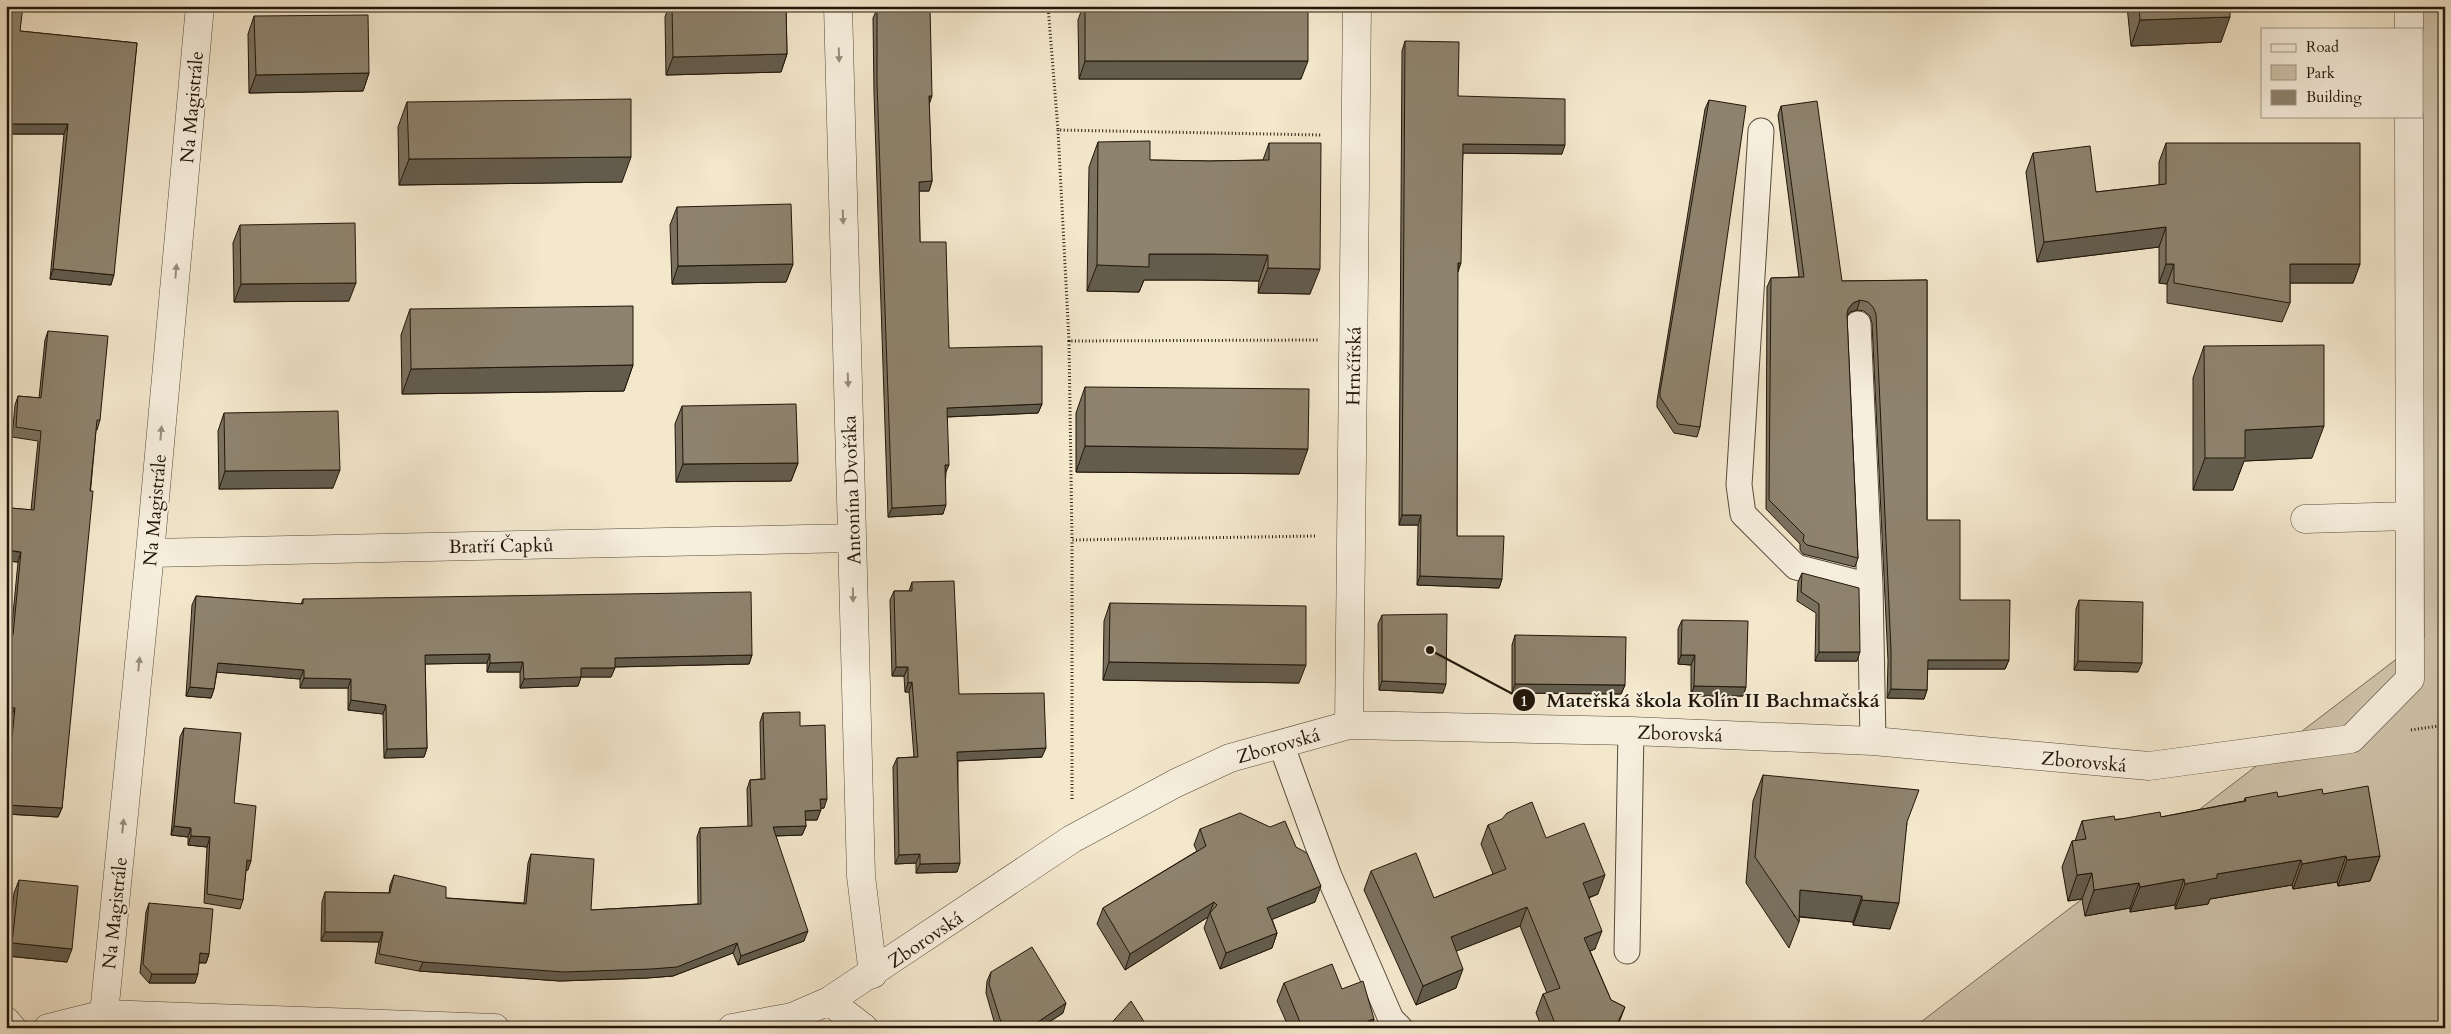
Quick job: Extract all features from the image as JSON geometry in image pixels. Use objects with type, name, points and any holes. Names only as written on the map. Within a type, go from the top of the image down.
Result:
[{"type":"street","name":"Na Magistrále","points":[[104,1014],[150,553],[200,6]]},
{"type":"street","name":"Antonína Dvořáka","points":[[838,6],[861,876],[873,974]]},
{"type":"street","name":"Hrnčířská","points":[[1350,725],[1357,6]]},
{"type":"street","points":[[2409,6],[2409,28]]},
{"type":"street","name":"Zborovská","points":[[732,1028],[792,1017],[828,1001],[873,974],[1072,839],[1176,783],[1230,758],[1350,725],[1631,731],[1873,741],[2149,766],[2351,739],[2410,679],[2409,118]]},
{"type":"street","points":[[2305,519],[2409,516]]},
{"type":"street","name":"Bratří Čapků","points":[[150,553],[852,538]]},
{"type":"street","points":[[828,1001],[864,1028]]},
{"type":"street","points":[[48,1028],[104,1014],[495,1028]]},
{"type":"street","points":[[6,1021],[12,1028]]},
{"type":"lane","points":[[1760,131],[1739,485],[1743,514],[1796,567],[1870,586]]},
{"type":"lane","points":[[1858,324],[1870,586],[1873,741]]},
{"type":"lane","points":[[1627,951],[1631,731]]},
{"type":"lane","points":[[1281,744],[1329,876],[1391,1019],[1400,1028]]},
{"type":"path","points":[[1048,6],[1058,130],[1069,341],[1072,540],[1072,839]]},
{"type":"path","points":[[1058,130],[1356,135]]},
{"type":"path","points":[[1069,341],[1353,339]]},
{"type":"path","points":[[1072,540],[1352,535]]},
{"type":"green space","points":[[2421,6],[2445,6],[2445,1028],[1913,1028],[2424,638],[2422,118],[2424,118],[2424,28],[2421,28]]},
{"type":"building","points":[[6,6],[23,6],[20,31],[137,43],[114,275],[53,269],[68,124],[7,124],[12,62],[6,61]]},
{"type":"building","points":[[672,6],[786,6],[787,54],[673,57]]},
{"type":"building","points":[[1085,6],[1308,6],[1308,61],[1085,61]]},
{"type":"building","points":[[2139,6],[2230,6],[2230,17],[2140,20]]},
{"type":"building","points":[[930,7],[932,96],[929,96],[932,181],[919,182],[920,242],[946,242],[949,348],[1042,346],[1042,404],[947,408],[949,465],[945,465],[946,505],[892,508],[877,83],[877,9]]},
{"type":"building","points":[[368,15],[369,73],[256,75],[254,16]]},
{"type":"building","points":[[1405,41],[1459,42],[1458,96],[1565,99],[1565,145],[1463,144],[1461,263],[1458,263],[1457,536],[1504,536],[1502,579],[1420,576],[1421,515],[1402,515]]},
{"type":"building","points":[[631,99],[631,157],[409,159],[407,102]]},
{"type":"building","points":[[1709,100],[1746,106],[1700,427],[1678,424],[1660,397],[1660,392]]},
{"type":"building","points":[[1817,101],[1842,281],[1927,280],[1927,520],[1960,520],[1960,600],[2010,600],[2009,660],[1928,660],[1927,690],[1891,689],[1891,651],[1876,314],[1868,302],[1860,300],[1853,303],[1848,309],[1847,315],[1858,558],[1807,545],[1803,541],[1804,535],[1769,500],[1771,278],[1804,277],[1781,106]]},
{"type":"building","points":[[1150,141],[1150,160],[1209,161],[1269,160],[1269,143],[1321,143],[1320,269],[1268,268],[1268,255],[1149,254],[1149,267],[1097,265],[1098,142]]},
{"type":"building","points":[[2166,143],[2360,143],[2360,264],[2290,264],[2290,303],[2174,283],[2174,264],[2166,264],[2166,227],[2044,242],[2033,153],[2090,146],[2096,192],[2166,184]]},
{"type":"building","points":[[791,204],[793,264],[678,266],[677,207]]},
{"type":"building","points":[[355,223],[356,283],[241,284],[240,225]]},
{"type":"building","points":[[633,306],[633,365],[411,369],[410,309]]},
{"type":"building","points":[[48,331],[108,336],[100,420],[97,420],[90,491],[93,491],[62,808],[6,805],[15,708],[6,707],[6,635],[13,635],[21,552],[6,550],[11,508],[34,510],[41,431],[16,427],[18,396],[41,398]]},
{"type":"building","points":[[2324,345],[2324,426],[2245,430],[2245,458],[2205,458],[2204,346]]},
{"type":"building","points":[[1085,387],[1309,389],[1308,449],[1085,446]]},
{"type":"building","points":[[796,404],[798,463],[683,464],[682,406]]},
{"type":"building","points":[[338,411],[340,470],[225,471],[224,413]]},
{"type":"building","points":[[1802,573],[1859,588],[1860,652],[1819,652],[1819,604],[1801,592]]},
{"type":"building","points":[[954,581],[959,694],[1044,693],[1046,748],[957,752],[960,863],[920,864],[920,854],[899,855],[897,758],[918,757],[912,682],[908,683],[908,667],[896,667],[894,591],[912,591],[912,582]]},
{"type":"building","points":[[751,592],[752,655],[615,658],[615,668],[581,668],[581,677],[524,679],[523,662],[490,663],[490,654],[425,655],[427,748],[387,749],[386,705],[351,700],[351,679],[304,678],[304,670],[218,663],[214,689],[190,687],[196,596],[303,604],[303,599]]},
{"type":"building","points":[[2079,600],[2143,602],[2142,663],[2078,661]]},
{"type":"building","points":[[1110,603],[1306,606],[1306,665],[1109,662]]},
{"type":"building","points":[[1447,614],[1446,684],[1382,681],[1382,615]]},
{"type":"building","points":[[1682,620],[1748,621],[1746,687],[1694,686],[1695,655],[1681,655]]},
{"type":"building","points":[[1515,635],[1626,637],[1625,685],[1515,684]]},
{"type":"building","points":[[800,712],[800,726],[825,725],[827,799],[820,799],[821,810],[805,811],[806,826],[773,827],[808,931],[741,956],[737,943],[677,967],[564,972],[423,962],[379,954],[383,932],[325,932],[325,892],[390,893],[394,875],[446,887],[446,898],[526,904],[531,854],[594,859],[591,910],[701,904],[700,828],[752,826],[750,780],[765,779],[763,713]]},
{"type":"building","points":[[184,728],[241,733],[234,803],[256,806],[251,861],[247,860],[243,900],[207,894],[210,837],[191,836],[191,828],[174,826]]},
{"type":"building","points":[[1763,775],[1919,790],[1907,822],[1899,903],[1862,900],[1862,896],[1800,890],[1799,922],[1755,857]]},
{"type":"building","points":[[2368,786],[2380,856],[2347,860],[2346,856],[2302,864],[2301,860],[2217,874],[2217,878],[2185,884],[2184,879],[2140,887],[2139,883],[2094,890],[2092,873],[2077,875],[2072,841],[2086,839],[2082,821],[2114,816],[2115,820],[2160,812],[2161,817],[2246,801],[2245,798],[2277,792],[2278,797],[2322,789],[2323,794]]},
{"type":"building","points":[[1532,802],[1546,838],[1584,823],[1605,875],[1583,883],[1602,931],[1584,938],[1611,1000],[1625,1007],[1616,1026],[1617,1028],[1557,1028],[1543,994],[1560,988],[1527,907],[1451,937],[1463,969],[1423,986],[1371,871],[1416,853],[1434,898],[1506,869],[1488,825],[1502,819],[1507,813]]},
{"type":"building","points":[[1240,813],[1270,827],[1285,821],[1296,847],[1307,853],[1321,886],[1267,908],[1277,933],[1226,953],[1210,913],[1217,905],[1214,902],[1130,954],[1103,908],[1206,846],[1200,829]]},
{"type":"building","points":[[19,880],[78,886],[72,949],[12,943]]},
{"type":"building","points":[[149,903],[213,909],[209,954],[200,953],[198,974],[152,974],[143,964]]},
{"type":"building","points":[[1032,947],[1066,1003],[1029,1028],[1005,1028],[1000,1019],[989,984],[991,972]]},
{"type":"building","points":[[1332,964],[1342,989],[1363,981],[1374,1019],[1368,1021],[1370,1028],[1302,1028],[1284,983]]},
{"type":"building","points":[[1131,1001],[1148,1028],[1107,1028]]},
{"type":"place","name":"Mateřská škola Kolín II Bachmačská","points":[[1430,650]]}]
